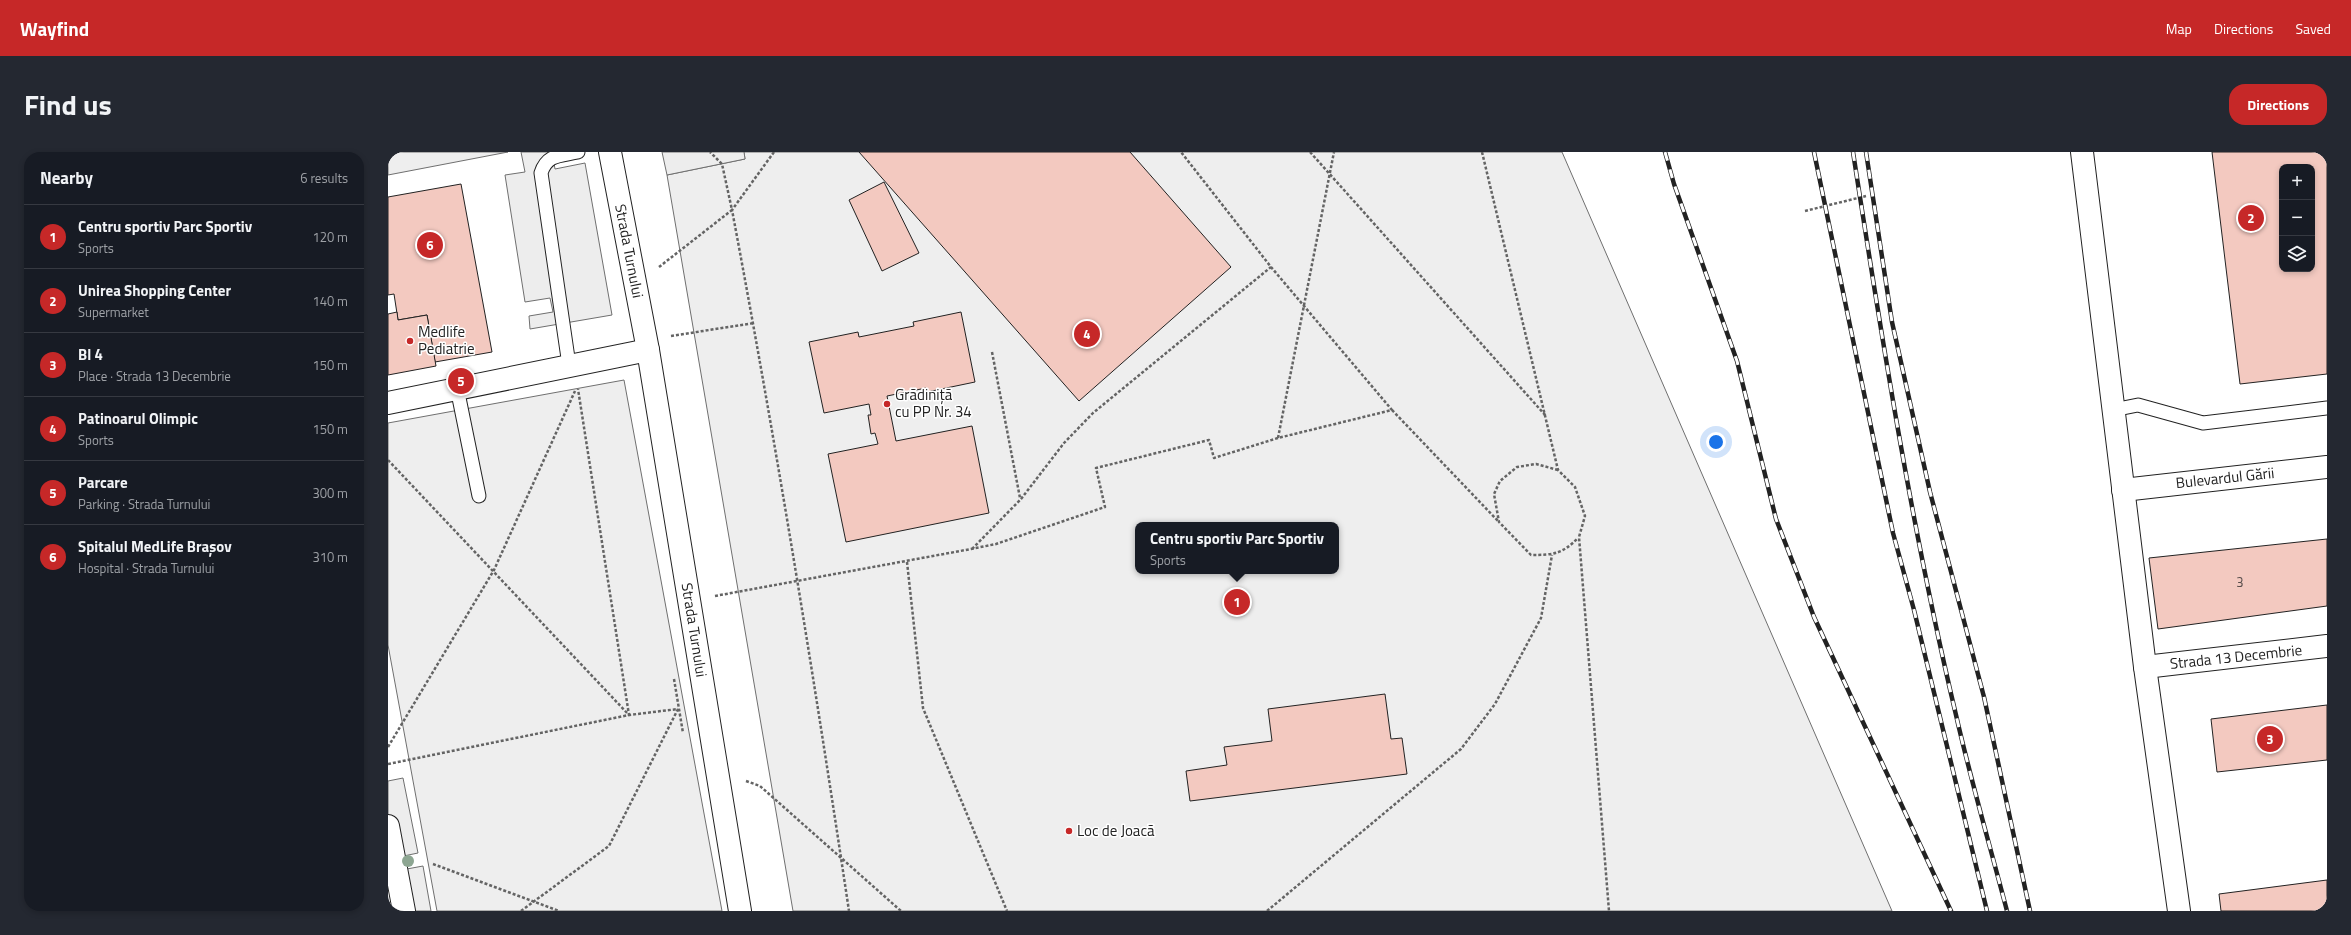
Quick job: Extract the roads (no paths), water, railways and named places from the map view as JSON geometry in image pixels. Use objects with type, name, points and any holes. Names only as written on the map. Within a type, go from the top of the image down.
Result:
[{"type":"street","name":"Strada Turnului","points":[[610,152],[647,345],[740,911]]},
{"type":"street","points":[[2082,152],[2144,667],[2179,911]]},
{"type":"street","points":[[388,403],[570,365],[647,345]]},
{"type":"street","name":"Bulevardul Gării","points":[[2123,490],[2327,466]]},
{"type":"street","name":"Strada 13 Decembrie","points":[[2144,667],[2327,646]]},
{"type":"street","points":[[388,826],[392,864],[404,911]]},
{"type":"lane","points":[[570,365],[541,173],[543,165],[549,158],[578,152]]},
{"type":"lane","points":[[457,388],[479,496]]},
{"type":"lane","points":[[2113,410],[2138,405],[2203,423],[2327,408]]},
{"type":"railway","points":[[1665,152],[1674,184],[1737,361],[1776,519],[1814,617],[1951,911]]},
{"type":"railway","points":[[1814,152],[1893,533],[1914,610],[1987,911]]},
{"type":"railway","points":[[1853,152],[1899,435],[1925,575],[1962,740],[2007,911]]},
{"type":"railway","points":[[1866,152],[1892,322],[1930,492],[1984,697],[2030,911]]},
{"type":"place","name":"Unirea Shopping Center","points":[[2251,218]]},
{"type":"place","name":"Spitalul MedLife Brașov","points":[[430,245]]},
{"type":"place","name":"Patinoarul Olimpic","points":[[1087,334]]},
{"type":"place","name":"Medlife Pediatrie","points":[[410,341]]},
{"type":"place","name":"Parcare","points":[[461,381]]},
{"type":"place","name":"Grădiniță cu PP Nr. 34","points":[[887,404]]},
{"type":"place","name":"Centru sportiv Parc Sportiv","points":[[1237,602]]},
{"type":"place","name":"Bl 4","points":[[2270,739]]},
{"type":"place","name":"Loc de Joacă","points":[[1069,831]]}]
